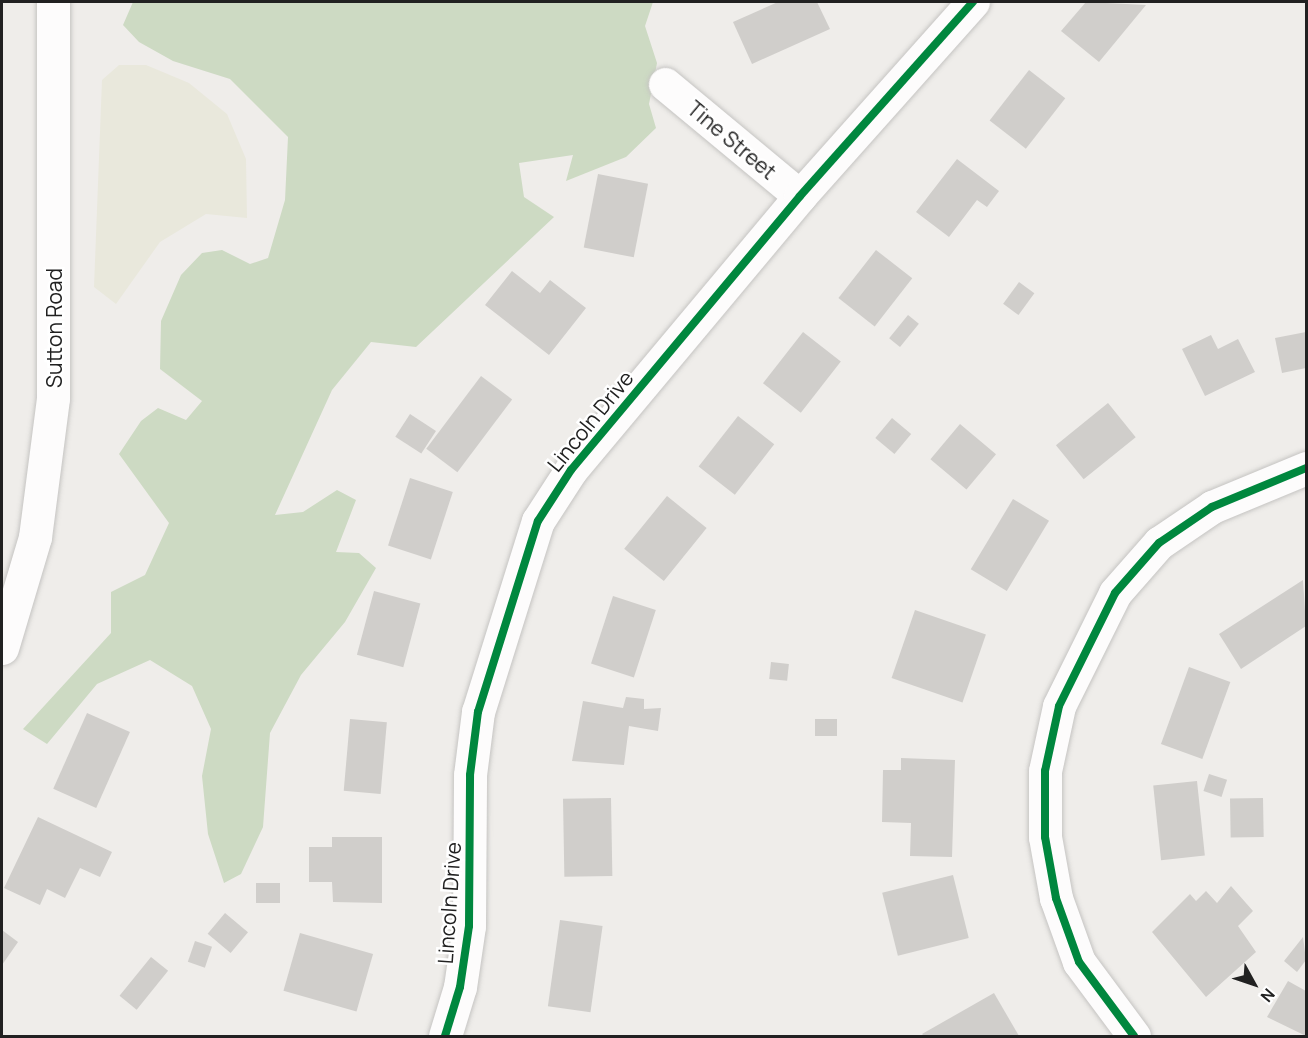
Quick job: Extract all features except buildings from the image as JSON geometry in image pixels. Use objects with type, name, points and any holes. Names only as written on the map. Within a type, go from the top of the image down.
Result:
[{"type":"street","name":"Sutton Road","points":[[2,648],[35,537],[53,398],[53,2]]},
{"type":"street","name":"Lincoln Drive","points":[[445,1036],[460,987],[469,926],[471,775],[478,712],[538,521],[572,470],[800,196],[973,2]]},
{"type":"street","name":"Tine Street","points":[[665,84],[800,196]]},
{"type":"street","points":[[1134,1036],[1079,962],[1056,898],[1045,837],[1045,771],[1059,706],[1116,593],[1159,543],[1212,507],[1306,468]]},
{"type":"shaded area","points":[[119,65],[146,65],[189,83],[227,114],[246,159],[247,218],[206,214],[160,242],[116,304],[94,287],[102,80]]},
{"type":"green space","points":[[133,2],[653,2],[645,26],[657,63],[649,104],[656,128],[626,157],[566,181],[573,155],[519,163],[524,197],[554,217],[416,347],[371,342],[332,390],[275,515],[303,512],[337,490],[356,500],[336,552],[359,553],[376,568],[345,622],[301,675],[270,733],[263,827],[241,874],[224,883],[208,834],[202,776],[211,729],[192,686],[150,660],[97,684],[47,744],[23,729],[111,633],[111,592],[145,575],[169,523],[119,454],[141,421],[158,408],[186,420],[202,401],[160,369],[161,321],[181,275],[202,253],[222,250],[250,264],[268,258],[285,200],[288,137],[230,79],[173,61],[139,42],[123,25]]},
{"type":"cycle path","points":[[445,1036],[460,987],[469,926],[470,775],[478,712],[538,521],[571,470],[800,196],[973,2]]},
{"type":"cycle path","points":[[1134,1036],[1079,962],[1056,898],[1045,837],[1045,771],[1059,706],[1115,593],[1159,543],[1212,507],[1306,468]]}]
